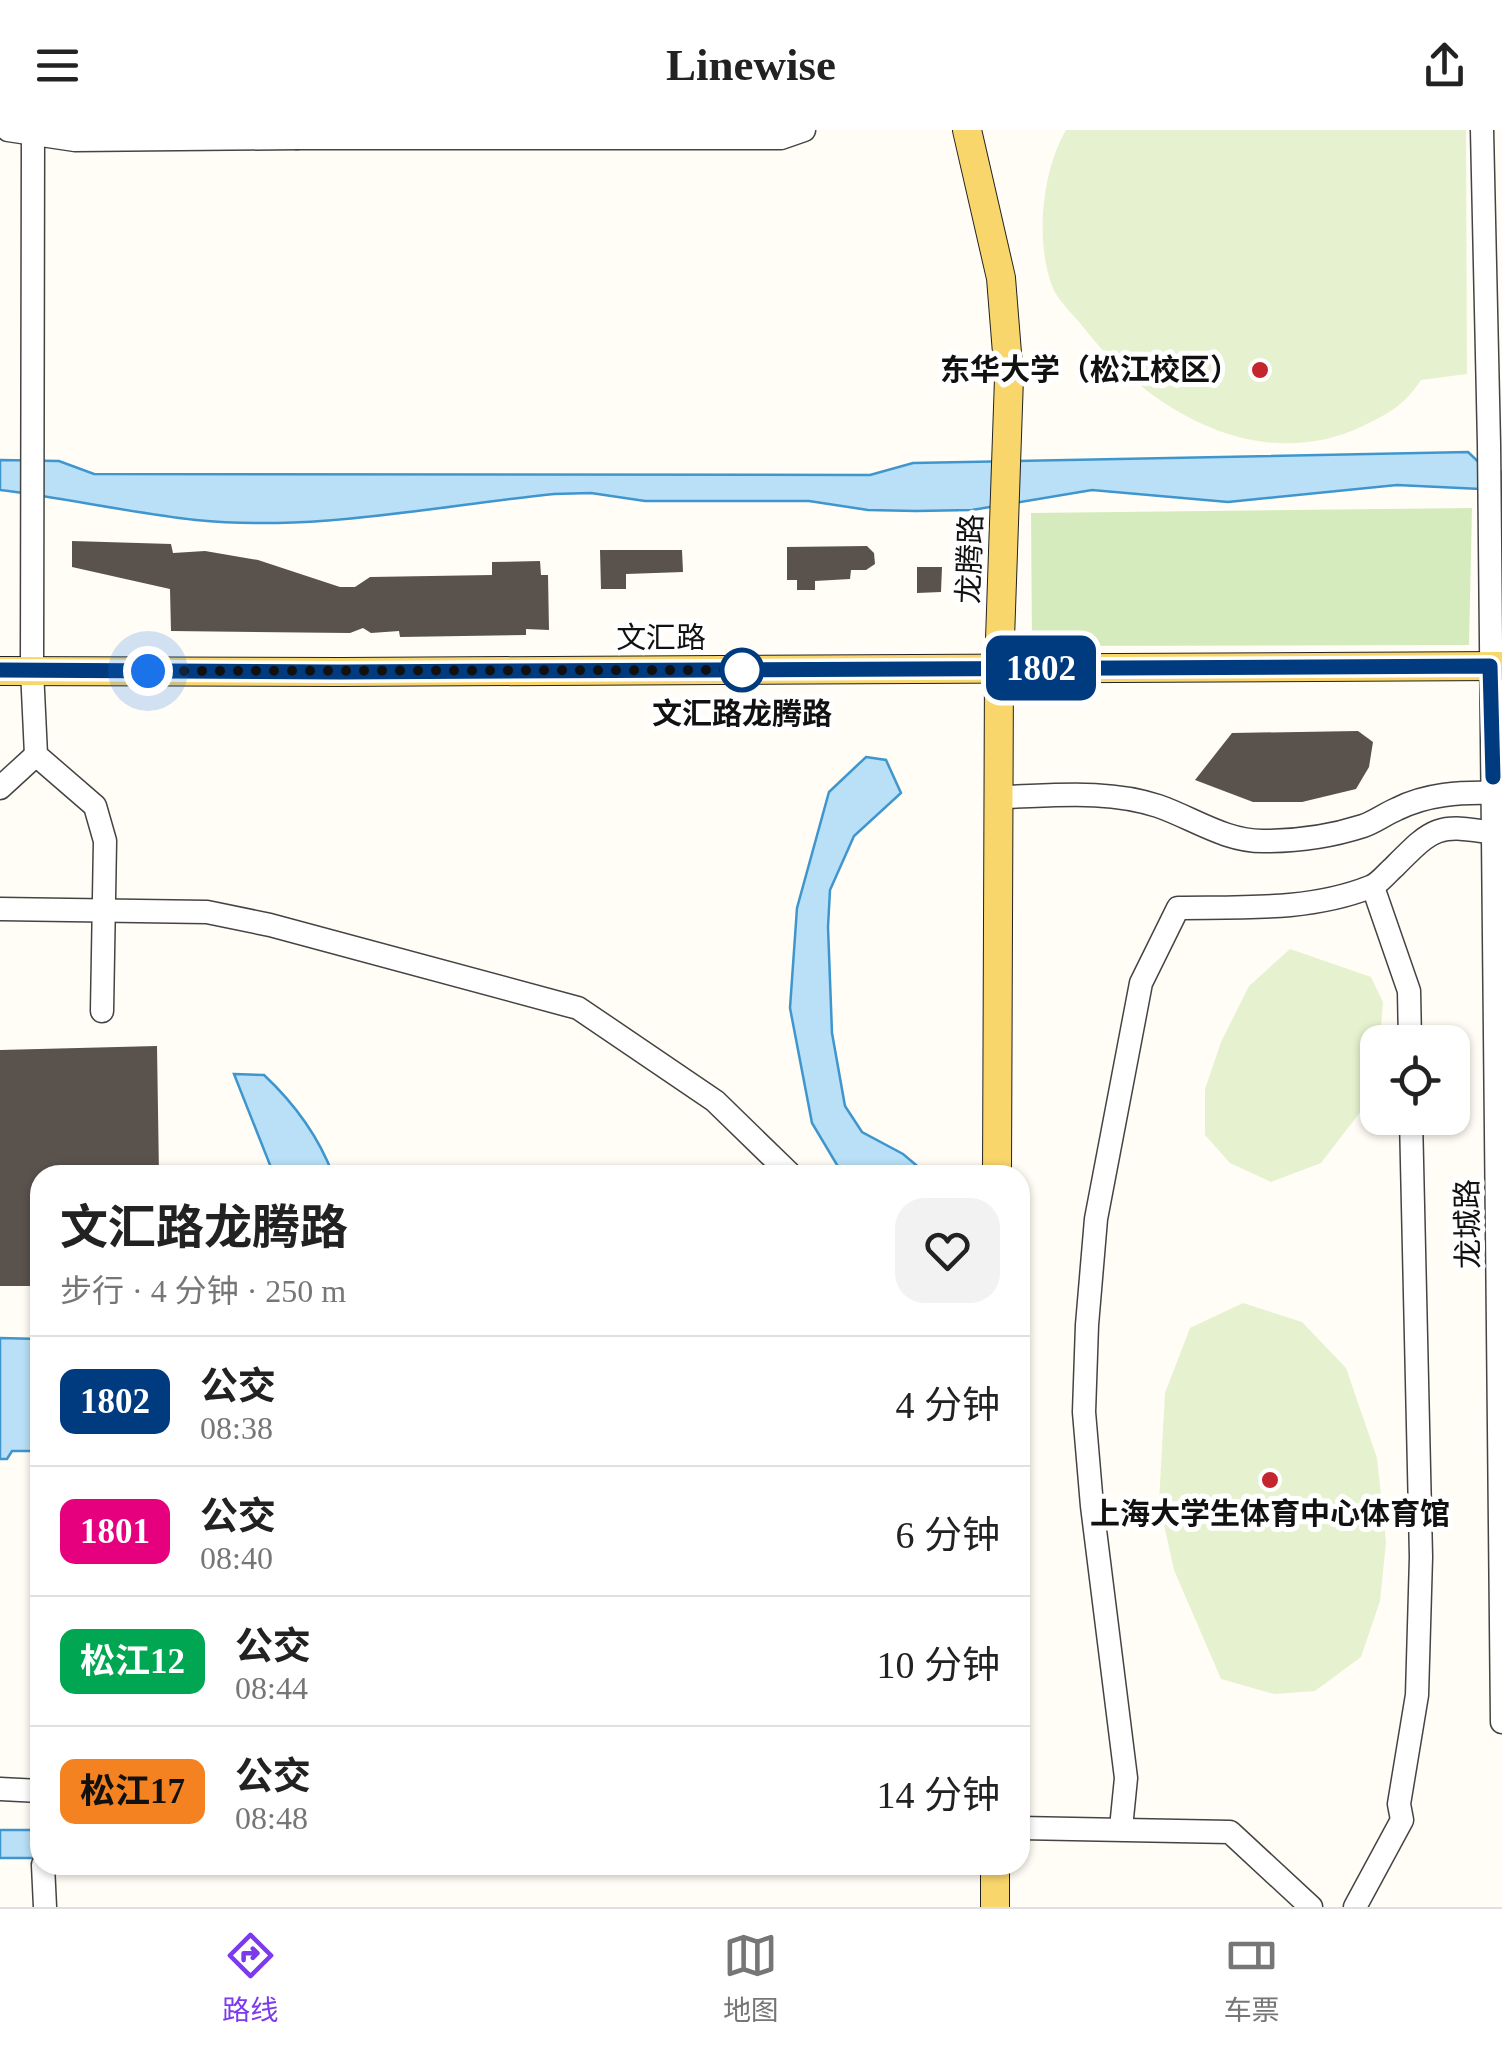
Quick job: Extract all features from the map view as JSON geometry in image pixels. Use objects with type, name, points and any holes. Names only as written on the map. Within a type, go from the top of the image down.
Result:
[{"type":"main road","name":"龙腾路","points":[[966,130],[1001,278],[1009,378],[999,668],[997,1165]]},
{"type":"main road","name":"文汇路","points":[[0,670],[1496,666]]},
{"type":"main road","points":[[995,1875],[995,1907]]},
{"type":"street","points":[[8,130],[75,140],[297,134],[781,138],[804,130]]},
{"type":"street","points":[[33,134],[32,670],[36,755],[95,806],[104,841],[102,1011]]},
{"type":"street","name":"龙城路","points":[[1489,141],[1502,1722]]},
{"type":"street","points":[[0,788],[36,755]]},
{"type":"street","points":[[998,797],[1099,795],[1156,805],[1216,832],[1258,841],[1296,840],[1364,826],[1400,807],[1433,796],[1494,793]]},
{"type":"street","points":[[1121,1828],[1126,1778],[1084,1412],[1096,1219],[1141,984],[1178,908],[1278,906],[1374,886],[1426,834],[1458,827],[1494,834]]},
{"type":"street","points":[[1374,886],[1409,991],[1410,1025]]},
{"type":"street","points":[[0,909],[206,912],[270,925],[578,1008],[714,1100],[781,1165]]},
{"type":"street","points":[[1355,1907],[1402,1820],[1399,1804],[1418,1695],[1420,1462],[1415,1407],[1411,1135]]},
{"type":"street","points":[[0,1789],[30,1790]]},
{"type":"street","points":[[1030,1828],[1230,1832],[1311,1907]]},
{"type":"street","points":[[43,1875],[45,1907]]},
{"type":"green space","name":"东华大学（松江校区）","points":[[1066,130],[1466,130],[1467,374],[1421,380],[1389,412],[1323,440],[1284,443],[1245,439],[1173,408],[1110,358],[1052,286],[1044,248],[1044,206],[1051,165]]},
{"type":"green space","points":[[1472,508],[1469,645],[1032,646],[1031,513]]},
{"type":"green space","points":[[1290,949],[1371,977],[1383,1002],[1381,1025],[1360,1025],[1360,1112],[1321,1163],[1271,1182],[1230,1163],[1205,1135],[1205,1089],[1221,1042],[1249,986]]},
{"type":"green space","name":"上海大学生体育中心体育馆","points":[[1243,1303],[1302,1322],[1346,1368],[1377,1458],[1386,1542],[1380,1601],[1361,1657],[1315,1691],[1274,1694],[1221,1679],[1174,1570],[1159,1502],[1165,1393],[1190,1328]]},
{"type":"water","points":[[1468,452],[1489,472],[1502,472],[1502,490],[1397,485],[1228,502],[1092,490],[972,510],[916,511],[868,510],[809,501],[645,501],[591,493],[331,520],[241,523],[172,517],[0,490],[0,460],[59,461],[94,474],[870,475],[913,463]]},
{"type":"water","points":[[866,757],[886,760],[901,793],[854,836],[830,890],[832,1033],[845,1106],[862,1132],[916,1165],[837,1165],[812,1123],[790,1008],[797,908],[829,792]]},
{"type":"water","points":[[234,1074],[264,1075],[296,1109],[329,1165],[270,1165]]},
{"type":"water","points":[[0,1338],[30,1339],[30,1451],[12,1451],[7,1459],[0,1459]]},
{"type":"water","points":[[0,1830],[30,1830],[30,1858],[0,1858]]},
{"type":"building","points":[[72,541],[171,544],[173,553],[205,551],[258,560],[340,587],[355,587],[370,577],[492,575],[492,562],[540,561],[541,575],[548,575],[549,630],[526,629],[526,635],[400,637],[399,631],[371,633],[363,628],[350,633],[171,631],[170,589],[72,567]]},
{"type":"building","points":[[867,546],[874,553],[875,564],[866,570],[851,570],[850,579],[815,581],[815,590],[797,590],[797,580],[787,580],[787,547]]},
{"type":"building","points":[[600,550],[682,550],[683,572],[626,574],[626,589],[601,589]]},
{"type":"building","points":[[917,567],[942,567],[941,592],[917,593]]},
{"type":"building","points":[[1358,731],[1373,742],[1369,767],[1356,789],[1302,802],[1253,802],[1195,780],[1232,733]]},
{"type":"building","points":[[157,1046],[159,1165],[30,1165],[30,1286],[0,1286],[0,1050]]},
{"type":"bus line","name":"1802","points":[[0,670],[1490,666],[1493,777]]},
{"type":"place","name":"东华大学（松江校区）","points":[[1260,370]]},
{"type":"place","name":"文汇路龙腾路","points":[[742,670]]},
{"type":"place","name":"上海大学生体育中心体育馆","points":[[1270,1480]]},
{"type":"route","points":[[148,671],[742,670]]}]
